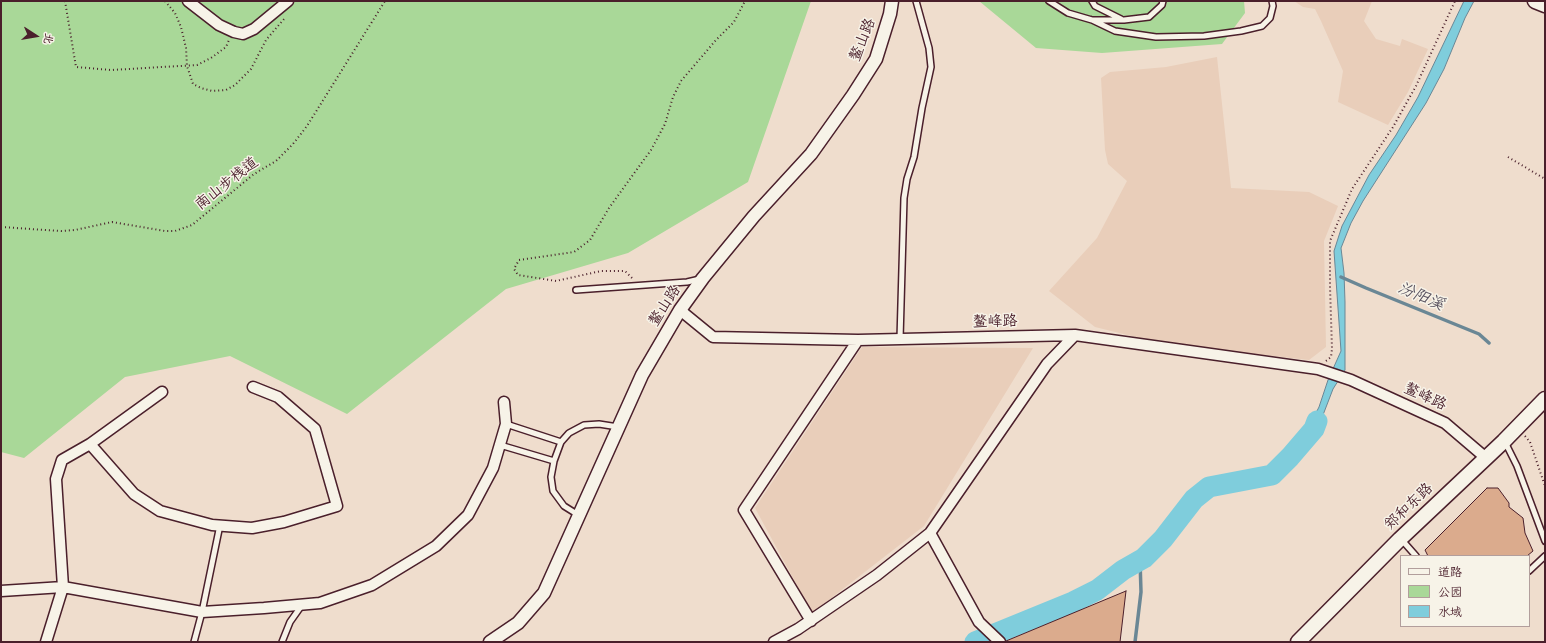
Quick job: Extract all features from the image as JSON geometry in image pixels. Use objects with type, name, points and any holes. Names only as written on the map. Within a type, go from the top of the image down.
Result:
[{"type":"main road","points":[[1535,1],[1545,5]]},
{"type":"main road","name":"郑和东路","points":[[1298,642],[1400,539],[1504,441],[1545,399]]},
{"type":"street","points":[[188,1],[219,25],[234,32],[243,34],[254,29],[288,1]]},
{"type":"street","name":"鳌山路","points":[[490,642],[518,623],[544,593],[580,516],[642,375],[680,310],[703,278],[754,216],[811,154],[853,94],[876,59],[890,14],[892,1]]},
{"type":"street","name":"鳌峰路","points":[[680,310],[713,337],[858,340],[1075,335],[1321,370],[1445,422],[1486,458]]},
{"type":"street","points":[[774,642],[811,621],[877,575],[930,533],[1048,364],[1075,335]]},
{"type":"street","points":[[811,621],[744,510],[858,340]]},
{"type":"street","points":[[90,444],[134,494],[160,511],[212,525],[252,528],[284,522],[337,506],[315,429],[278,397],[253,387]]},
{"type":"street","points":[[46,642],[63,587],[56,479],[62,460],[90,444],[162,392]]},
{"type":"street","points":[[1,591],[63,587],[202,612],[320,603],[372,585],[436,546],[468,515],[493,468],[506,424],[504,402]]},
{"type":"street","points":[[930,533],[979,622],[1000,642]]},
{"type":"lane","points":[[900,339],[904,198],[907,179],[914,158],[922,108],[931,67],[929,48],[916,1]]},
{"type":"lane","points":[[1049,1],[1068,13],[1092,20],[1115,31],[1156,37],[1204,36],[1242,31],[1262,26],[1270,18],[1273,6],[1272,1]]},
{"type":"lane","points":[[1092,1],[1095,6],[1124,20]]},
{"type":"lane","points":[[1092,20],[1124,20],[1149,17],[1162,5],[1163,1]]},
{"type":"lane","points":[[576,290],[687,282],[703,278]]},
{"type":"lane","points":[[506,424],[561,442]]},
{"type":"lane","points":[[580,516],[564,506],[553,491],[552,478],[554,461],[561,442],[569,433],[584,425],[599,424],[618,427]]},
{"type":"lane","points":[[1504,441],[1517,466],[1545,541]]},
{"type":"lane","points":[[500,445],[554,461]]},
{"type":"lane","points":[[194,642],[202,612],[220,525]]},
{"type":"lane","points":[[1400,539],[1415,555]]},
{"type":"lane","points":[[1530,570],[1545,556]]},
{"type":"lane","points":[[282,642],[290,622],[302,605]]},
{"type":"path","points":[[65,1],[76,67],[111,70],[197,65],[211,58],[226,47],[234,32]]},
{"type":"path","points":[[165,1],[174,13],[181,27],[186,48],[187,66],[193,84],[212,91],[226,90],[235,85],[251,69],[266,40],[287,16]]},
{"type":"path","name":"南山步栈道","points":[[1,226],[61,231],[75,230],[112,222],[165,231],[175,231],[192,225],[254,174],[276,161],[294,144],[307,126],[384,1]]},
{"type":"path","points":[[639,285],[625,271],[601,271],[556,281],[518,275],[514,269],[519,260],[574,252],[590,240],[609,208],[651,150],[664,124],[673,97],[688,71],[734,22],[745,1]]},
{"type":"path","points":[[1321,370],[1331,357],[1332,348],[1330,241],[1352,189],[1393,127],[1412,93],[1455,1]]},
{"type":"path","points":[[1508,157],[1545,180]]},
{"type":"path","points":[[1518,427],[1530,442],[1545,486]]},
{"type":"shaded area","points":[[1294,1],[1372,1],[1364,21],[1376,39],[1400,46],[1402,39],[1428,49],[1408,92],[1388,125],[1338,102],[1343,71],[1315,9],[1303,7]]},
{"type":"shaded area","points":[[1217,57],[1231,188],[1309,192],[1338,206],[1324,241],[1326,347],[1309,360],[1164,344],[1095,327],[1049,291],[1097,238],[1127,181],[1108,164],[1105,150],[1101,78],[1110,72],[1166,67]]},
{"type":"shaded area","points":[[862,347],[1033,348],[924,526],[812,613],[755,508]]},
{"type":"green space","points":[[1,1],[811,1],[748,182],[628,253],[506,289],[347,414],[230,356],[125,377],[24,458],[1,452]]},
{"type":"green space","points":[[979,1],[1244,1],[1245,13],[1222,44],[1102,53],[1036,48]]},
{"type":"water","points":[[1464,1],[1474,1],[1465,18],[1444,69],[1426,103],[1363,201],[1351,223],[1341,248],[1345,302],[1345,370],[1333,389],[1318,428],[1302,455],[1301,442],[1319,407],[1328,380],[1341,351],[1334,251],[1342,226],[1369,175],[1396,135],[1418,97]]},
{"type":"building","points":[[1487,488],[1498,488],[1509,503],[1509,507],[1523,518],[1525,533],[1533,551],[1528,555],[1428,555],[1425,550]]},
{"type":"building","points":[[1126,591],[1120,642],[1006,642],[1006,641]]},
{"type":"waterway","name":"汾阳溪","points":[[1341,277],[1479,334],[1489,343]]},
{"type":"waterway","points":[[975,642],[1073,602],[1097,590],[1123,570],[1144,558],[1163,539],[1194,499],[1209,487],[1272,475],[1314,429],[1317,421]]},
{"type":"waterway","points":[[1135,642],[1141,592],[1140,560]]}]
